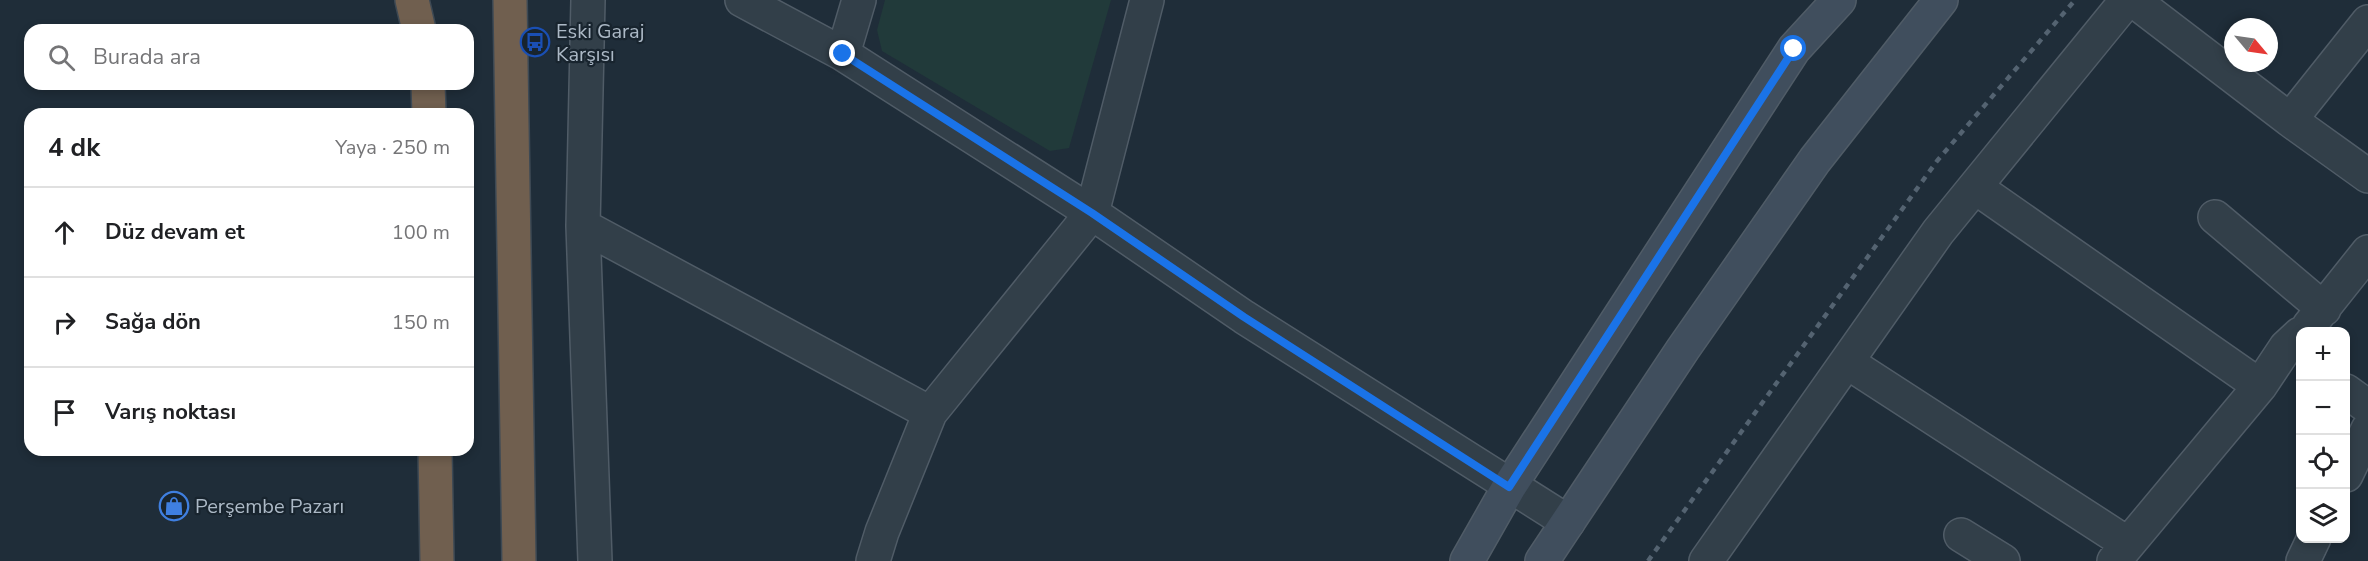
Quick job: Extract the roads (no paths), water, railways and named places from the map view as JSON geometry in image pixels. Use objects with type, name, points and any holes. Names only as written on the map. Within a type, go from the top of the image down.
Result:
[{"type":"highway","points":[[412,0],[418,24]]},
{"type":"highway","points":[[427,0],[427,24]]},
{"type":"highway","points":[[510,0],[519,561]]},
{"type":"highway","points":[[428,90],[429,108]]},
{"type":"highway","points":[[435,456],[437,561]]},
{"type":"highway","points":[[518,508],[528,561]]},
{"type":"street","points":[[588,0],[583,226],[595,561]]},
{"type":"street","points":[[742,0],[843,54],[1092,213],[1244,317],[1509,487],[1568,522]]},
{"type":"street","points":[[843,54],[859,0]]},
{"type":"street","points":[[873,561],[882,532],[930,413],[1092,213],[1147,0]]},
{"type":"street","points":[[1467,561],[1509,487],[1794,49],[1839,0]]},
{"type":"street","points":[[1542,561],[1683,349],[1815,160],[1941,0]]},
{"type":"street","points":[[1706,561],[1938,232],[2127,0]]},
{"type":"street","points":[[2133,0],[2290,120],[2368,176]]},
{"type":"street","points":[[2290,120],[2368,22]]},
{"type":"street","points":[[1975,187],[2260,386]]},
{"type":"street","points":[[2215,217],[2296,327]]},
{"type":"street","points":[[583,226],[930,413]]},
{"type":"street","points":[[2310,327],[2368,252]]},
{"type":"street","points":[[1847,362],[2121,553],[2296,344]]},
{"type":"street","points":[[2350,394],[2368,407]]},
{"type":"street","points":[[2350,467],[2368,429]]},
{"type":"street","points":[[1961,535],[2003,561]]},
{"type":"street","points":[[2303,561],[2312,543]]},
{"type":"railway","points":[[1648,561],[1937,161],[2075,0]]},
{"type":"place","name":"Eski Garaj Karşısı","points":[[535,42]]},
{"type":"place","name":"Perşembe Pazarı","points":[[174,506]]}]
